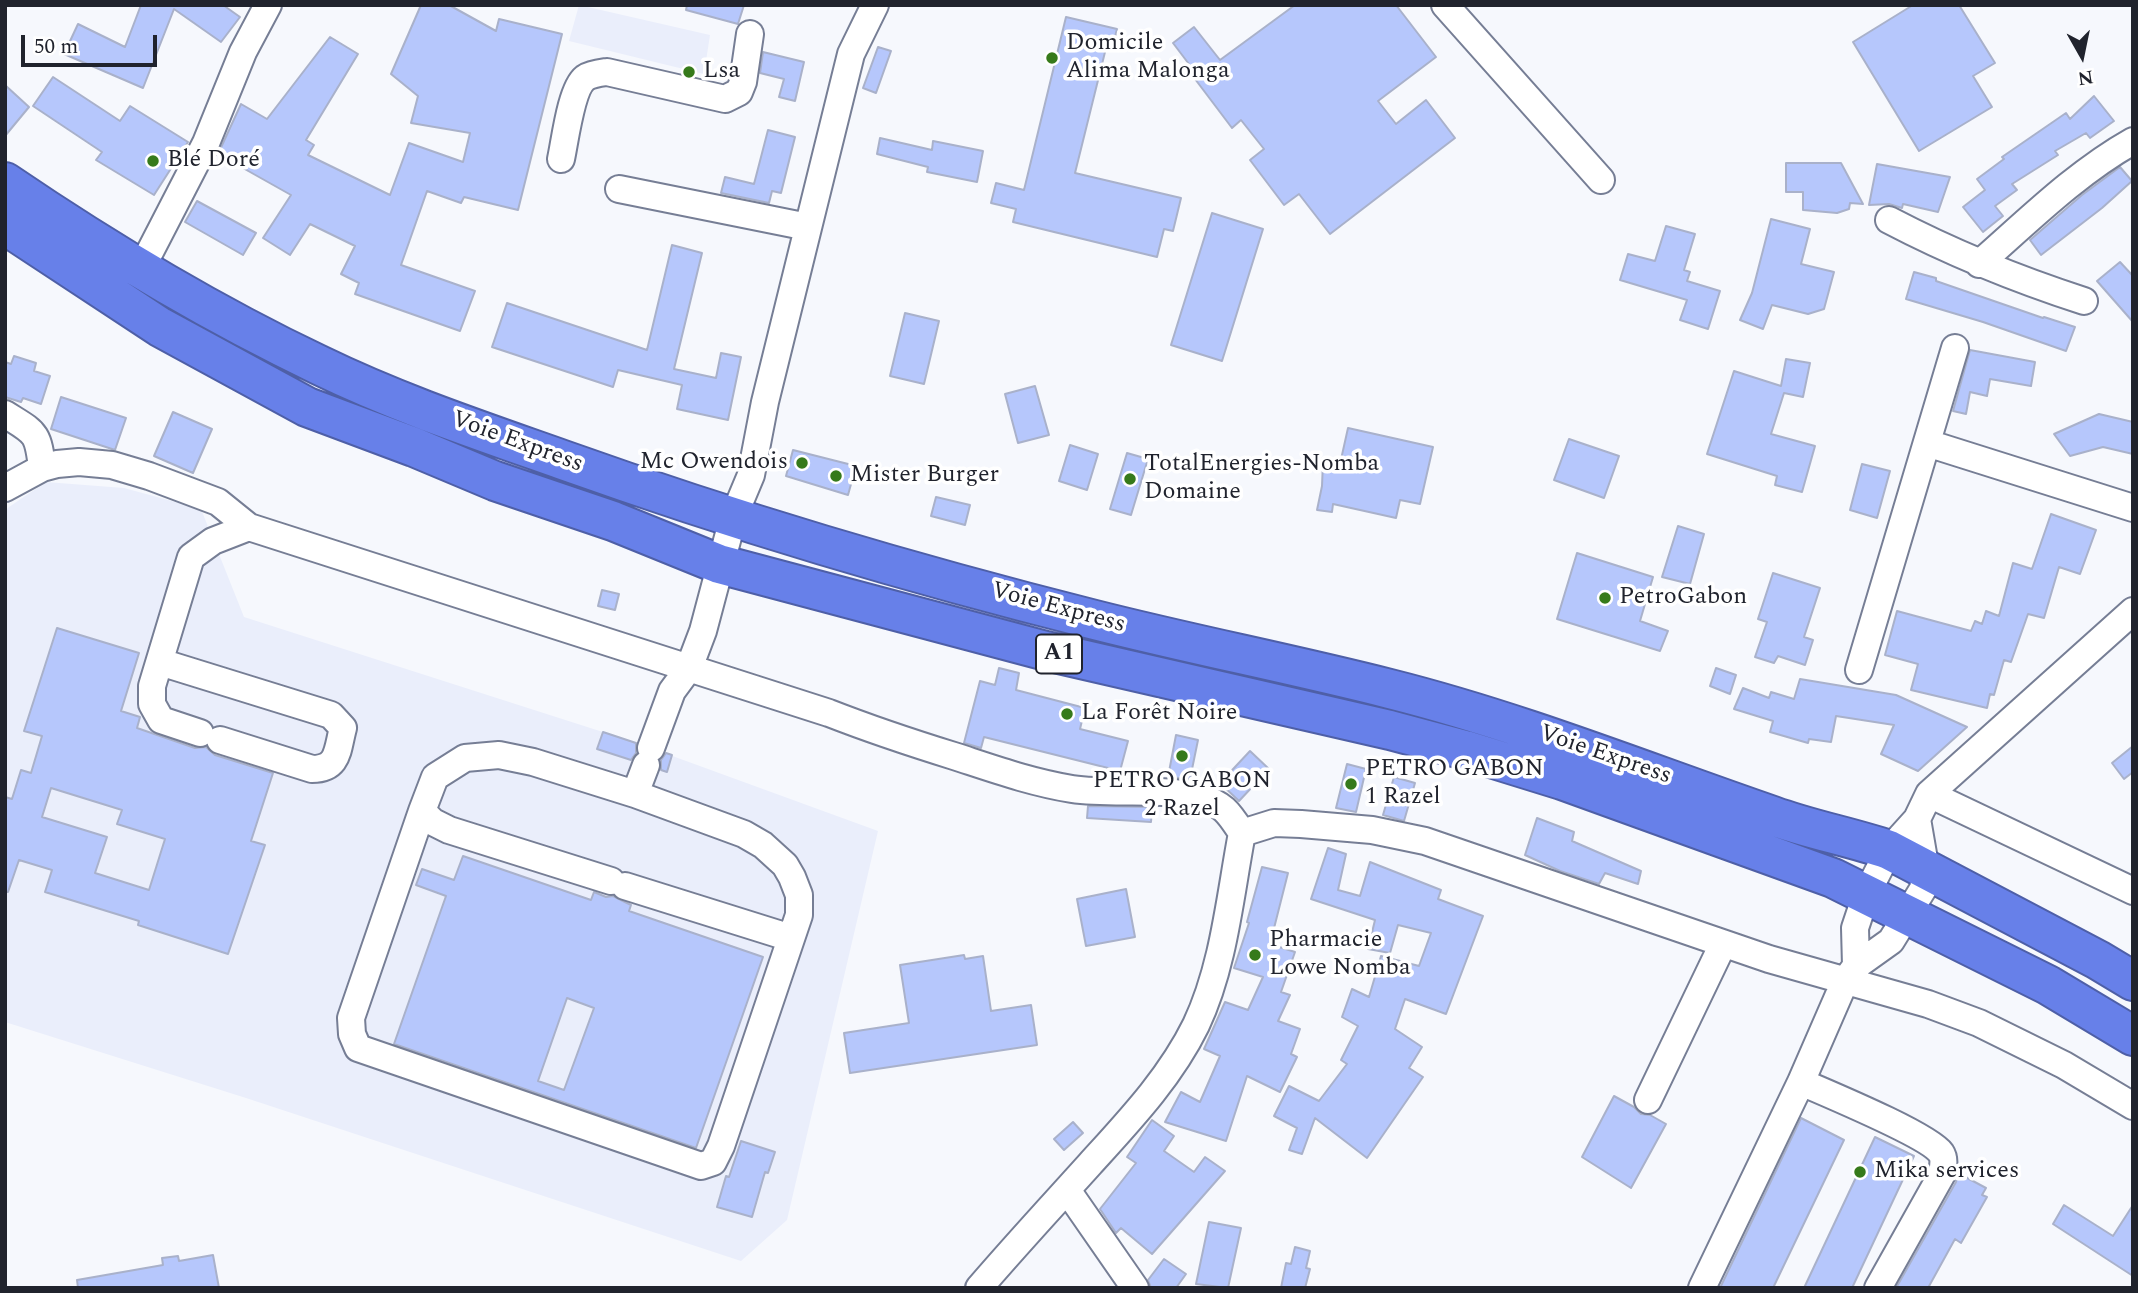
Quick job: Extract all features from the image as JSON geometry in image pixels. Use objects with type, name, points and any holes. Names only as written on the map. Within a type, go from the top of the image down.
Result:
[{"type":"highway","name":"Voie Express","points":[[5,182],[141,269],[253,332],[323,368],[486,433],[733,518],[1095,620],[1387,688],[1532,730],[1779,819],[1889,850],[2133,981]]},
{"type":"highway","name":"A1","points":[[5,225],[160,327],[307,407],[495,481],[612,521],[719,564],[1046,651],[1390,730],[1465,750],[1688,824],[1833,878],[2048,985],[2133,1036]]},
{"type":"street","points":[[141,269],[206,144],[243,52],[268,5]]},
{"type":"street","points":[[635,794],[671,691],[690,668],[703,631],[733,518],[751,475],[765,402],[851,54],[875,5]]},
{"type":"street","points":[[1457,10],[1601,180]]},
{"type":"street","points":[[561,159],[577,89],[585,78],[607,72],[725,99],[739,92],[743,82],[750,34]]},
{"type":"street","points":[[1979,264],[2066,188],[2108,155],[2133,141]]},
{"type":"street","points":[[620,189],[808,227]]},
{"type":"street","points":[[1889,220],[1941,248],[1979,264],[2084,301]]},
{"type":"street","points":[[1859,670],[1955,348]]},
{"type":"street","points":[[5,414],[36,434],[42,468]]},
{"type":"street","points":[[1927,443],[2133,508]]},
{"type":"street","points":[[5,488],[42,468],[57,464],[79,462],[112,465],[218,502],[249,527],[829,713],[1005,775],[1073,789],[1172,793],[1198,797],[1217,803],[1227,810],[1242,833],[1218,959],[1196,1024],[1177,1059],[1142,1105],[979,1288]]},
{"type":"street","points":[[160,662],[331,715],[343,729],[334,761],[325,769],[312,769],[161,720],[152,704],[152,686],[191,557],[213,541],[249,527]]},
{"type":"street","points":[[1702,1288],[1851,974],[1855,928],[1866,895],[1889,850],[1917,819],[1928,794],[2133,611]]},
{"type":"street","points":[[499,755],[533,762],[635,794],[744,835],[763,845],[785,864],[799,895],[799,915],[721,1146],[713,1162],[701,1166],[358,1048],[352,1034],[351,1018],[435,777],[465,758],[499,755]]},
{"type":"street","points":[[1928,794],[2133,891]]},
{"type":"street","points":[[422,811],[433,822],[449,830],[791,938]]},
{"type":"street","points":[[1851,974],[1891,941],[1923,889],[1926,871],[1917,819]]},
{"type":"street","points":[[1242,833],[1274,823],[1301,824],[1372,830],[1425,841],[1807,971],[1851,974],[1979,1023],[2064,1065],[2133,1106]]},
{"type":"street","points":[[1648,1100],[1723,944]]},
{"type":"street","points":[[1801,1082],[1897,1126],[1931,1144],[1942,1154],[1942,1174],[1878,1288]]},
{"type":"street","points":[[1067,1190],[1135,1288]]},
{"type":"shaded area","points":[[579,5],[710,35],[704,74],[569,41]]},
{"type":"shaded area","points":[[46,482],[124,488],[201,509],[244,617],[634,742],[878,831],[787,1220],[741,1261],[246,1098],[5,1022],[5,511]]},
{"type":"building","points":[[141,5],[223,5],[240,17],[221,42],[174,9],[143,88],[64,54],[78,24],[125,47]]},
{"type":"building","points":[[421,5],[449,5],[496,31],[499,19],[562,34],[518,210],[464,197],[461,203],[427,191],[401,265],[475,291],[460,331],[355,294],[359,283],[341,274],[355,246],[310,224],[290,255],[263,238],[291,195],[218,154],[241,104],[267,119],[330,37],[358,54],[306,140],[314,145],[308,155],[390,195],[409,143],[463,162],[470,133],[411,123],[418,96],[391,74]]},
{"type":"building","points":[[687,5],[744,5],[738,24],[686,10]]},
{"type":"building","points":[[1295,5],[1396,5],[1436,57],[1378,101],[1396,124],[1426,100],[1455,138],[1330,234],[1299,194],[1284,205],[1250,160],[1264,149],[1241,120],[1232,128],[1195,79],[1198,76],[1173,43],[1194,27],[1220,60]]},
{"type":"building","points":[[1913,5],[1959,5],[1995,63],[1973,76],[1992,107],[1919,151],[1853,42]]},
{"type":"building","points":[[1066,17],[1117,29],[1112,49],[1106,48],[1075,173],[1181,198],[1173,231],[1164,229],[1157,257],[1013,222],[1016,209],[991,203],[996,183],[1024,190]]},
{"type":"building","points":[[878,47],[891,51],[876,93],[863,88]]},
{"type":"building","points":[[763,52],[804,62],[795,101],[779,97],[784,79],[760,73]]},
{"type":"building","points":[[53,77],[120,121],[130,106],[188,142],[154,195],[96,160],[102,152],[33,106]]},
{"type":"building","points":[[5,85],[29,107],[5,136]]},
{"type":"building","points":[[2094,96],[2114,121],[2090,138],[2086,133],[2055,151],[2058,155],[2012,184],[2017,190],[1995,206],[2003,216],[1983,232],[1963,207],[1985,190],[1977,179],[2004,159],[2002,157],[2066,113],[2070,119]]},
{"type":"building","points":[[768,130],[795,137],[781,193],[772,191],[769,203],[721,193],[725,177],[754,184]]},
{"type":"building","points":[[880,138],[932,150],[933,141],[983,151],[977,182],[927,172],[928,167],[877,154]]},
{"type":"building","points":[[1786,163],[1841,163],[1863,204],[1850,203],[1849,209],[1837,213],[1803,210],[1803,192],[1786,192]]},
{"type":"building","points":[[1877,164],[1950,177],[1938,212],[1903,204],[1902,208],[1889,204],[1869,205]]},
{"type":"building","points":[[2120,167],[2132,181],[2041,255],[2030,240],[2082,195]]},
{"type":"building","points":[[197,201],[256,233],[243,255],[185,222]]},
{"type":"building","points":[[1212,213],[1263,229],[1222,361],[1171,345]]},
{"type":"building","points":[[1771,219],[1810,229],[1801,264],[1834,272],[1824,309],[1808,314],[1772,305],[1763,329],[1740,320],[1752,293]]},
{"type":"building","points":[[1666,226],[1695,234],[1684,270],[1690,272],[1687,281],[1720,291],[1708,329],[1680,320],[1687,300],[1620,280],[1628,254],[1655,261]]},
{"type":"building","points":[[672,245],[702,253],[674,369],[716,378],[721,353],[741,357],[728,420],[677,409],[682,385],[618,370],[613,387],[492,347],[507,303],[647,350]]},
{"type":"building","points":[[2120,262],[2133,276],[2133,322],[2097,281]]},
{"type":"building","points":[[1914,272],[2075,327],[2066,351],[1906,299]]},
{"type":"building","points":[[905,313],[939,321],[924,384],[890,376]]},
{"type":"building","points":[[1970,350],[2035,362],[2031,386],[1990,379],[1987,396],[1970,392],[1966,414],[1953,411]]},
{"type":"building","points":[[14,356],[36,363],[34,371],[50,376],[41,404],[23,398],[21,402],[5,397],[5,362],[11,364]]},
{"type":"building","points":[[1786,359],[1810,363],[1803,397],[1784,393],[1771,434],[1815,446],[1802,492],[1775,485],[1777,476],[1707,454],[1734,371],[1781,386]]},
{"type":"building","points":[[1035,386],[1049,435],[1018,443],[1005,394]]},
{"type":"building","points":[[61,397],[126,418],[115,450],[51,429]]},
{"type":"building","points":[[173,412],[212,429],[193,473],[154,456]]},
{"type":"building","points":[[2099,414],[2133,422],[2133,454],[2103,447],[2070,456],[2054,434]]},
{"type":"building","points":[[1348,428],[1433,447],[1420,504],[1400,500],[1396,518],[1333,504],[1332,512],[1317,510],[1323,461],[1340,464]]},
{"type":"building","points":[[1569,439],[1619,456],[1604,498],[1554,480]]},
{"type":"building","points":[[1070,445],[1098,454],[1087,490],[1059,481]]},
{"type":"building","points":[[793,450],[856,466],[848,495],[786,476]]},
{"type":"building","points":[[1127,453],[1148,459],[1131,515],[1110,509]]},
{"type":"building","points":[[1862,464],[1890,471],[1877,518],[1850,510]]},
{"type":"building","points":[[936,497],[970,505],[965,525],[931,516]]},
{"type":"building","points":[[2051,514],[2096,530],[2080,574],[2059,567],[2044,618],[2028,614],[2011,662],[2004,660],[1994,695],[1990,694],[1987,708],[1911,690],[1918,664],[1885,655],[1897,611],[1971,631],[1975,621],[1982,624],[1986,611],[1999,616],[2013,563],[2032,569]]},
{"type":"building","points":[[1678,526],[1704,534],[1690,584],[1662,577]]},
{"type":"building","name":"PetroGabon","points":[[1577,553],[1653,577],[1640,621],[1668,631],[1660,651],[1557,619]]},
{"type":"building","points":[[1773,573],[1820,588],[1804,637],[1813,640],[1805,665],[1778,656],[1774,663],[1755,657],[1767,622],[1758,619]]},
{"type":"building","points":[[602,590],[619,594],[615,610],[598,606]]},
{"type":"building","points":[[57,628],[139,653],[121,711],[140,717],[137,728],[195,748],[206,747],[215,755],[273,773],[251,841],[265,845],[228,954],[138,925],[139,921],[45,892],[52,870],[19,860],[8,892],[5,892],[5,797],[12,799],[21,770],[31,773],[42,736],[24,731]],"holes":[[[51,788],[122,810],[117,824],[165,839],[149,890],[95,873],[107,837],[42,817]]]},
{"type":"building","points":[[999,668],[1019,673],[1016,690],[1085,708],[1080,729],[1128,741],[1120,771],[984,737],[981,748],[964,743],[980,681],[995,685]]},
{"type":"building","points":[[1716,668],[1736,675],[1730,694],[1710,686]]},
{"type":"building","points":[[1800,679],[1896,695],[1967,727],[1918,771],[1881,754],[1894,725],[1836,716],[1831,742],[1809,739],[1808,743],[1770,732],[1773,721],[1734,709],[1743,688],[1769,698],[1771,692],[1794,699]]},
{"type":"building","points":[[603,732],[636,743],[636,753],[631,760],[597,749]]},
{"type":"building","points":[[1176,735],[1198,740],[1190,779],[1168,777]]},
{"type":"building","points":[[2133,746],[2133,772],[2124,779],[2112,763]]},
{"type":"building","points":[[1250,751],[1269,769],[1239,801],[1220,783]]},
{"type":"building","points":[[666,753],[672,755],[667,772],[661,770],[661,760]]},
{"type":"building","points":[[1347,764],[1366,769],[1356,812],[1336,808]]},
{"type":"building","points":[[1394,777],[1415,783],[1404,821],[1383,815]]},
{"type":"building","points":[[1088,806],[1152,807],[1151,822],[1087,818]]},
{"type":"building","points":[[1537,818],[1574,832],[1572,841],[1641,871],[1638,884],[1605,873],[1599,884],[1560,871],[1525,855]]},
{"type":"building","points":[[1328,848],[1346,854],[1338,890],[1360,896],[1370,862],[1441,890],[1438,899],[1483,916],[1446,1014],[1405,999],[1395,1029],[1422,1047],[1409,1068],[1423,1077],[1367,1158],[1315,1118],[1302,1154],[1289,1150],[1297,1128],[1274,1116],[1289,1086],[1319,1101],[1347,1064],[1341,1060],[1358,1026],[1342,1017],[1352,989],[1369,997],[1381,956],[1419,966],[1431,933],[1398,925],[1390,953],[1368,949],[1375,920],[1311,899]]},
{"type":"building","points":[[463,856],[591,900],[594,892],[606,897],[613,896],[631,905],[629,911],[763,957],[696,1148],[394,1044],[446,896],[416,885],[422,869],[454,880]],"holes":[[[567,998],[594,1008],[564,1090],[538,1081]]]},
{"type":"building","points":[[1262,867],[1288,873],[1270,944],[1295,952],[1281,992],[1290,995],[1278,1021],[1300,1029],[1291,1054],[1297,1057],[1280,1092],[1247,1076],[1226,1141],[1165,1122],[1181,1092],[1200,1102],[1220,1056],[1204,1049],[1225,1002],[1248,1010],[1263,977],[1234,968],[1249,923],[1247,922]]},
{"type":"building","points":[[1126,889],[1135,937],[1086,946],[1077,899]]},
{"type":"building","points":[[964,955],[965,959],[983,956],[991,1011],[1031,1005],[1037,1045],[850,1073],[844,1033],[909,1023],[900,965]]},
{"type":"building","points":[[1614,1096],[1641,1114],[1650,1115],[1666,1124],[1631,1188],[1582,1157]]},
{"type":"building","points":[[1801,1118],[1844,1140],[1773,1288],[1720,1288]]},
{"type":"building","points":[[1152,1120],[1174,1136],[1164,1151],[1194,1172],[1205,1157],[1225,1171],[1152,1254],[1121,1228],[1116,1233],[1100,1209],[1136,1163],[1127,1157]]},
{"type":"building","points":[[1073,1122],[1083,1133],[1064,1150],[1054,1139]]},
{"type":"building","points":[[1875,1137],[1914,1156],[1852,1288],[1804,1288]]},
{"type":"building","points":[[741,1141],[775,1152],[768,1173],[765,1172],[752,1217],[717,1207],[726,1176],[729,1177]]},
{"type":"building","points":[[1958,1173],[1986,1188],[1982,1195],[1987,1197],[1961,1243],[1955,1239],[1928,1288],[1896,1288],[1956,1182]]},
{"type":"building","points":[[2064,1205],[2113,1236],[2133,1205],[2133,1276],[2053,1224]]},
{"type":"building","points":[[1209,1222],[1241,1228],[1228,1288],[1196,1284]]},
{"type":"building","points":[[1295,1247],[1310,1251],[1306,1268],[1310,1269],[1305,1288],[1281,1288],[1286,1263],[1291,1264]]},
{"type":"building","points":[[213,1255],[219,1288],[78,1288],[77,1280],[163,1265],[162,1258],[178,1256],[179,1261]]},
{"type":"building","points":[[1164,1259],[1186,1274],[1176,1288],[1151,1288],[1148,1280]]},
{"type":"place","name":"Domicile Alima Malonga","points":[[1052,58]]},
{"type":"place","name":"Lsa","points":[[689,72]]},
{"type":"place","name":"Blé Doré","points":[[153,161]]},
{"type":"place","name":"Mc Owendois","points":[[802,463]]},
{"type":"place","name":"Mister Burger","points":[[836,476]]},
{"type":"place","name":"TotalEnergies-Nomba Domaine","points":[[1130,479]]},
{"type":"place","name":"PetroGabon","points":[[1605,598]]},
{"type":"place","name":"La Forêt Noire","points":[[1067,714]]},
{"type":"place","name":"PETRO GABON 2 Razel","points":[[1182,756]]},
{"type":"place","name":"PETRO GABON 1 Razel","points":[[1351,784]]},
{"type":"place","name":"Pharmacie Lowe Nomba","points":[[1255,955]]},
{"type":"place","name":"Mika services","points":[[1860,1172]]}]
